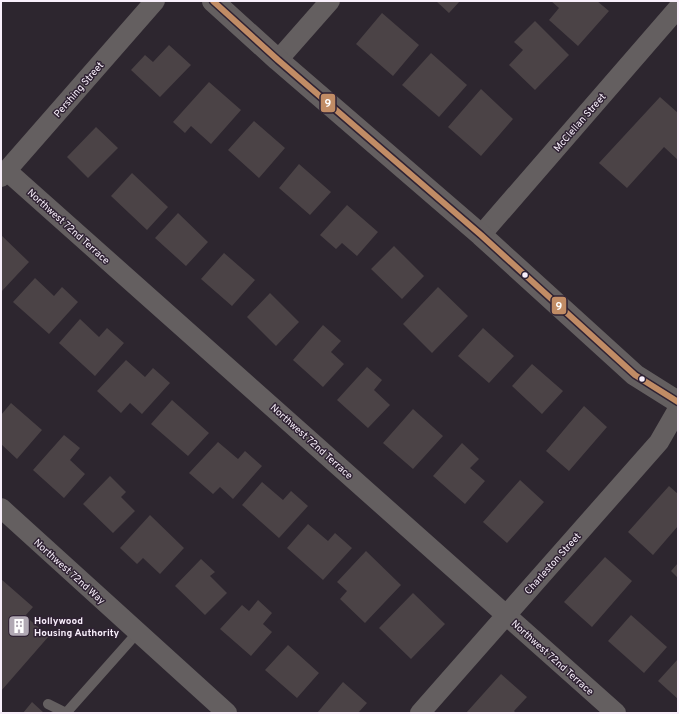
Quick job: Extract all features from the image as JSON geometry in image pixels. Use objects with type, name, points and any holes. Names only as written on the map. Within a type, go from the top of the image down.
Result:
[{"type":"street","name":"Pershing Street","points":[[4,174],[155,1]]},
{"type":"street","points":[[213,1],[278,60],[481,235],[635,375],[678,402]]},
{"type":"street","points":[[278,60],[330,1]]},
{"type":"street","name":"McClellan Street","points":[[481,235],[678,8]]},
{"type":"street","name":"Northwest 72nd Terrace","points":[[4,174],[506,614],[616,713]]},
{"type":"street","name":"Charleston Street","points":[[420,713],[659,442],[678,409]]},
{"type":"street","name":"Northwest 72nd Way","points":[[1,508],[227,713]]},
{"type":"lane","points":[[48,704],[66,713],[138,632]]},
{"type":"building","points":[[436,1],[460,1],[449,13]]},
{"type":"building","points":[[551,1],[597,1],[609,11],[578,46],[549,20],[559,8]]},
{"type":"building","points":[[382,13],[419,45],[393,76],[356,44]]},
{"type":"building","points":[[535,21],[569,55],[535,90],[509,65],[523,50],[514,42]]},
{"type":"building","points":[[169,45],[191,65],[160,97],[131,70],[145,55],[153,62]]},
{"type":"building","points":[[431,53],[467,85],[439,117],[402,85]]},
{"type":"building","points":[[209,82],[241,110],[211,144],[191,126],[185,133],[173,122]]},
{"type":"building","points":[[481,89],[513,119],[481,156],[448,127]]},
{"type":"building","points":[[660,97],[678,113],[678,160],[664,147],[627,188],[599,163]]},
{"type":"building","points":[[254,121],[285,148],[259,178],[228,150]]},
{"type":"building","points":[[96,127],[118,148],[88,178],[67,157]]},
{"type":"building","points":[[299,164],[331,192],[310,215],[279,188]]},
{"type":"building","points":[[132,173],[168,207],[147,230],[111,196]]},
{"type":"building","points":[[347,205],[378,232],[357,256],[342,243],[336,249],[320,235]]},
{"type":"building","points":[[178,213],[208,242],[186,266],[155,238]]},
{"type":"building","points":[[1,235],[29,262],[1,292]]},
{"type":"building","points":[[394,246],[424,276],[402,299],[371,269]]},
{"type":"building","points":[[224,253],[255,280],[232,306],[201,279]]},
{"type":"building","points":[[35,278],[54,296],[62,287],[78,302],[49,334],[13,302]]},
{"type":"building","points":[[438,287],[468,316],[432,353],[403,324]]},
{"type":"building","points":[[270,293],[299,322],[276,346],[247,317]]},
{"type":"building","points":[[80,319],[99,337],[107,328],[124,343],[95,376],[59,343]]},
{"type":"building","points":[[323,325],[341,341],[331,352],[344,364],[323,387],[293,360]]},
{"type":"building","points":[[483,328],[514,356],[489,383],[458,356]]},
{"type":"building","points":[[126,360],[145,377],[153,368],[170,383],[142,414],[130,403],[121,413],[97,391]]},
{"type":"building","points":[[532,364],[563,391],[542,414],[512,386]]},
{"type":"building","points":[[367,367],[382,380],[374,390],[390,405],[368,428],[337,400]]},
{"type":"building","points":[[172,400],[209,433],[188,456],[151,424]]},
{"type":"building","points":[[11,403],[42,430],[17,459],[1,444],[1,415]]},
{"type":"building","points":[[584,406],[607,427],[569,471],[546,451]]},
{"type":"building","points":[[413,409],[443,436],[413,469],[383,443]]},
{"type":"building","points":[[64,435],[80,448],[70,460],[85,474],[64,498],[33,470]]},
{"type":"building","points":[[218,442],[238,459],[245,451],[262,466],[233,499],[220,487],[213,494],[189,473]]},
{"type":"building","points":[[462,443],[479,459],[470,468],[485,481],[465,504],[433,476]]},
{"type":"building","points":[[110,476],[126,492],[121,497],[135,511],[113,533],[83,504]]},
{"type":"building","points":[[520,480],[544,502],[507,543],[483,522]]},
{"type":"building","points":[[262,482],[283,500],[291,491],[308,506],[279,538],[242,505]]},
{"type":"building","points":[[669,486],[678,494],[678,526],[653,555],[628,532]]},
{"type":"building","points":[[150,515],[184,548],[160,574],[143,558],[137,564],[120,548]]},
{"type":"building","points":[[308,524],[328,541],[335,533],[352,548],[323,580],[287,548]]},
{"type":"building","points":[[366,551],[401,585],[365,623],[340,599],[347,591],[337,582]]},
{"type":"building","points":[[605,557],[632,581],[592,627],[564,602]]},
{"type":"building","points":[[201,559],[215,572],[210,576],[227,593],[205,615],[175,586]]},
{"type":"building","points":[[678,563],[678,578],[671,571]]},
{"type":"building","name":"Hollywood Housing Authority","points":[[1,579],[33,607],[25,616],[49,636],[1,691]]},
{"type":"building","points":[[413,593],[445,624],[411,659],[379,628]]},
{"type":"building","points":[[258,600],[272,613],[263,624],[272,632],[251,656],[220,629],[242,605],[249,611]]},
{"type":"building","points":[[631,615],[667,647],[644,673],[608,641]]},
{"type":"building","points":[[288,645],[319,673],[297,698],[265,670]]},
{"type":"building","points":[[678,659],[678,699],[658,681]]},
{"type":"building","points":[[501,674],[527,697],[514,711],[516,713],[466,713]]},
{"type":"building","points":[[343,682],[367,703],[358,713],[317,713]]},
{"type":"building","points":[[32,702],[44,713],[23,713]]},
{"type":"transit line","name":"9","points":[[213,1],[278,60],[481,235],[635,375],[678,402]]},
{"type":"place","name":"Hollywood Housing Authority","points":[[19,626]]}]
